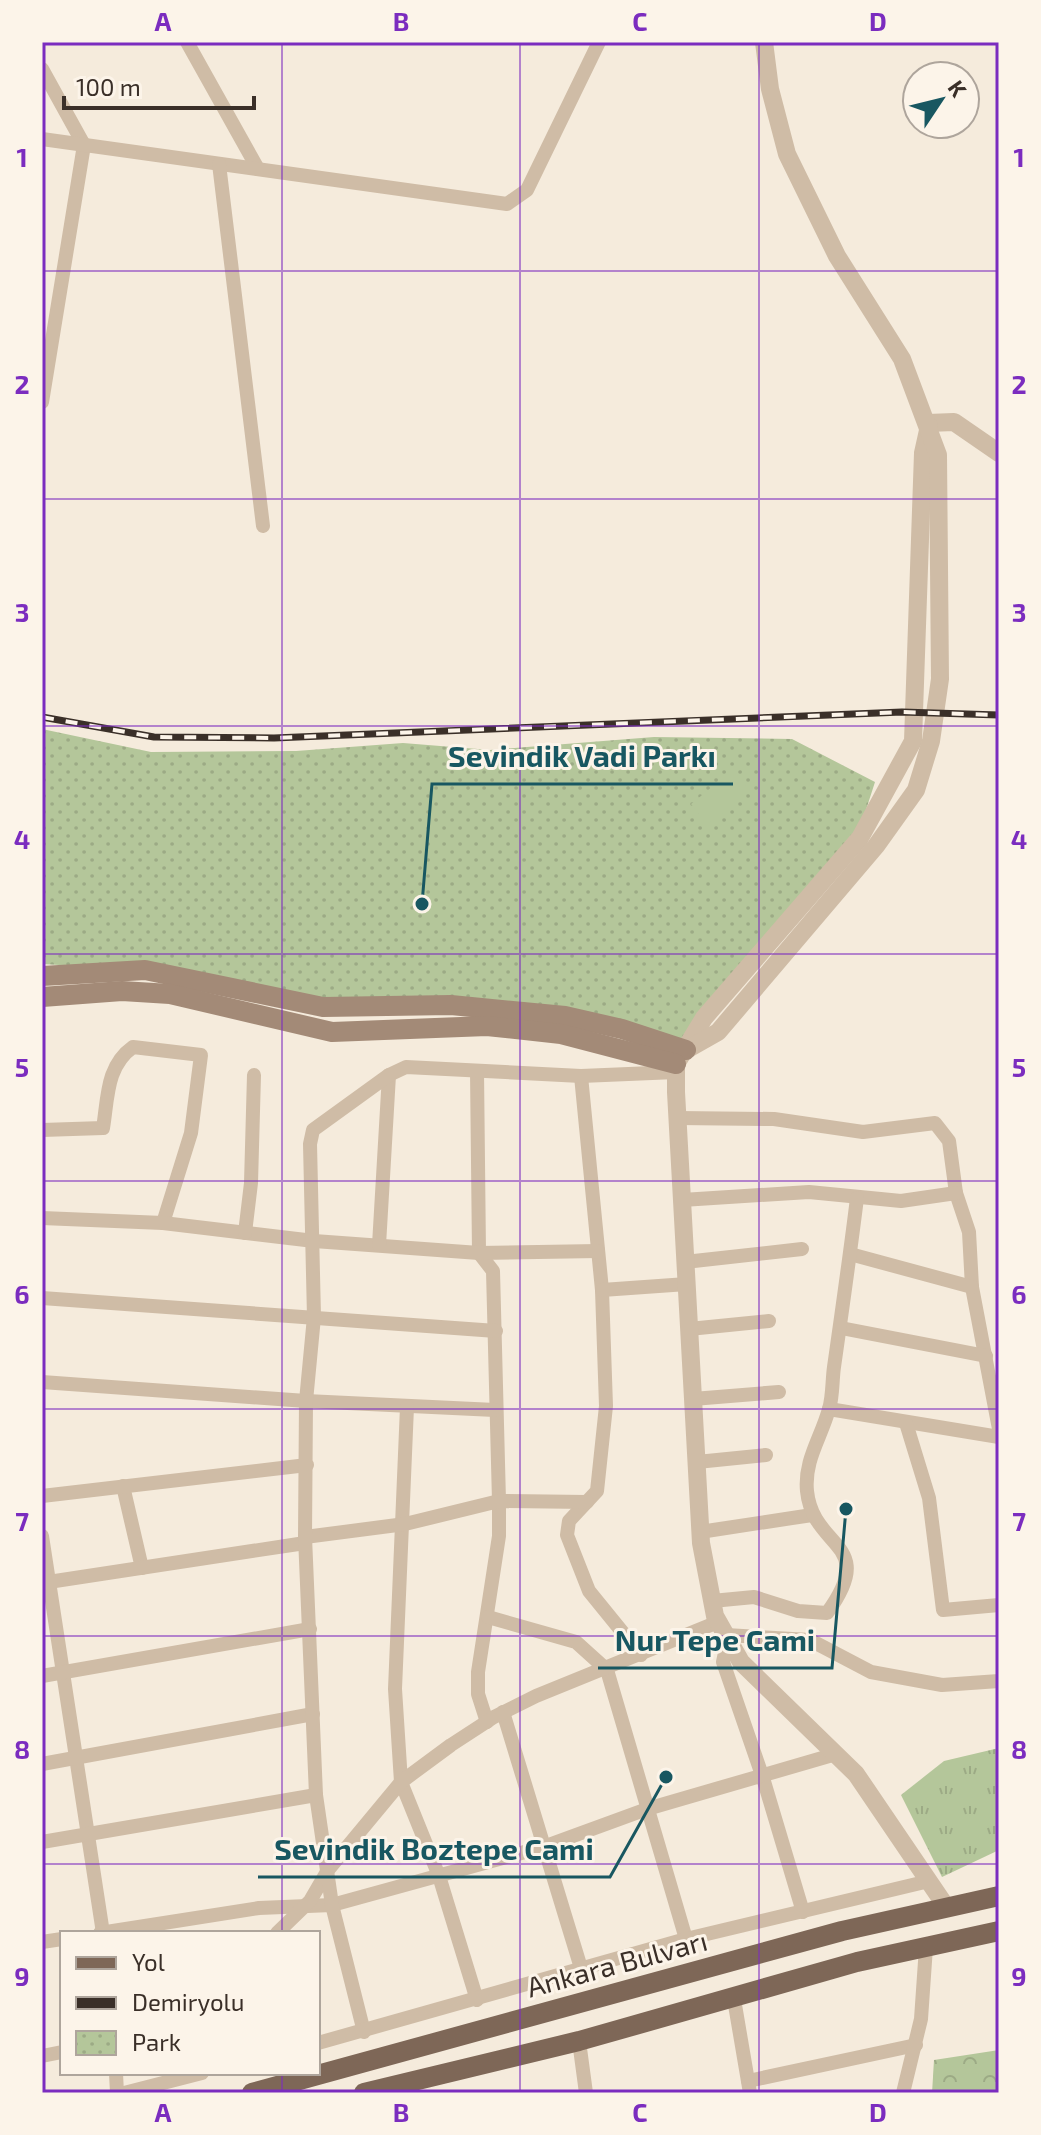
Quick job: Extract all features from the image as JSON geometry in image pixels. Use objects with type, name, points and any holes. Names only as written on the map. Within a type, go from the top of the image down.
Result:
[{"type":"main road","points":[[42,976],[145,970],[323,1007],[451,1005],[550,1015],[622,1029],[679,1062]]},
{"type":"main road","points":[[42,997],[122,991],[170,994],[332,1032],[487,1026],[561,1034],[679,1062]]},
{"type":"main road","name":"Ankara Bulvarı","points":[[320,2074],[827,1935],[999,1896]]},
{"type":"main road","points":[[369,2092],[579,2041],[857,1962],[999,1931]]},
{"type":"main road","name":"Ankara Bulvarı","points":[[252,2093],[318,2075]]},
{"type":"street","points":[[187,42],[258,169]]},
{"type":"street","points":[[42,139],[507,204],[527,190],[599,42]]},
{"type":"street","points":[[364,2032],[332,1905],[316,1795],[305,1540],[306,1401],[314,1317],[310,1144],[313,1130],[389,1075],[406,1067],[581,1076],[679,1062],[718,1032],[876,846],[916,790],[931,741],[940,679],[938,455],[902,359],[837,256],[787,154],[770,89],[764,42]]},
{"type":"street","points":[[42,69],[84,145],[42,402]]},
{"type":"street","points":[[219,164],[263,526]]},
{"type":"street","points":[[928,424],[954,422],[999,453]]},
{"type":"street","points":[[42,1130],[103,1128],[113,1068],[120,1056],[133,1047],[201,1055],[191,1133],[163,1223]]},
{"type":"street","points":[[679,1062],[678,1118],[700,1532],[712,1601],[724,1632],[741,1662],[856,1774],[887,1814],[947,1908]]},
{"type":"street","points":[[477,1071],[479,1253],[493,1271],[499,1501],[499,1536],[478,1672],[478,1694],[487,1722]]},
{"type":"street","points":[[245,1233],[251,1183],[254,1075]]},
{"type":"street","points":[[379,1245],[389,1075]]},
{"type":"street","points":[[581,1076],[602,1290],[606,1406],[603,1468],[597,1491],[569,1521],[567,1535],[574,1560],[602,1610],[641,1655]]},
{"type":"street","points":[[678,1118],[774,1119],[863,1132],[935,1123],[949,1141],[956,1193],[969,1232],[972,1287],[999,1429]]},
{"type":"street","points":[[682,1200],[809,1192],[901,1201],[956,1193]]},
{"type":"street","points":[[712,1601],[754,1597],[806,1613],[827,1613],[840,1595],[849,1569],[846,1555],[812,1515],[807,1490],[808,1462],[829,1409],[857,1198]]},
{"type":"street","points":[[42,1218],[163,1223],[314,1241],[479,1253],[598,1251]]},
{"type":"street","points":[[685,1262],[802,1249]]},
{"type":"street","points":[[850,1254],[972,1287]]},
{"type":"street","points":[[602,1290],[687,1284]]},
{"type":"street","points":[[42,1298],[496,1331]]},
{"type":"street","points":[[689,1329],[769,1321]]},
{"type":"street","points":[[841,1328],[986,1356]]},
{"type":"street","points":[[42,1382],[306,1401],[495,1410]]},
{"type":"street","points":[[693,1399],[779,1392]]},
{"type":"street","points":[[407,1407],[405,1524],[395,1689],[401,1782],[439,1876],[477,2000]]},
{"type":"street","points":[[829,1409],[999,1437]]},
{"type":"street","points":[[906,1423],[929,1498],[943,1610],[999,1605]]},
{"type":"street","points":[[697,1462],[766,1455]]},
{"type":"street","points":[[42,1496],[307,1465]]},
{"type":"street","points":[[123,1486],[142,1568]]},
{"type":"street","points":[[45,1582],[405,1524],[499,1501],[587,1502]]},
{"type":"street","points":[[700,1532],[812,1515]]},
{"type":"street","points":[[42,1536],[45,1582],[63,1674],[102,1931]]},
{"type":"street","points":[[488,1617],[576,1642],[607,1670],[686,1939]]},
{"type":"street","points":[[42,1676],[310,1629]]},
{"type":"street","points":[[724,1632],[723,1662],[763,1778],[803,1912]]},
{"type":"street","points":[[279,1931],[305,1906],[328,1870],[401,1782],[503,1712],[641,1655],[724,1632],[810,1640],[871,1672],[930,1683],[999,1681]]},
{"type":"street","points":[[503,1712],[581,1968]]},
{"type":"street","points":[[42,1764],[313,1714]]},
{"type":"street","points":[[115,1931],[259,1908],[332,1905],[543,1847],[647,1809],[763,1778],[836,1754]]},
{"type":"street","points":[[42,1842],[316,1795]]},
{"type":"street","points":[[320,2043],[686,1939],[929,1881]]},
{"type":"street","points":[[903,2093],[916,2045],[926,1947]]},
{"type":"street","points":[[734,1999],[749,2087],[916,2045]]},
{"type":"street","points":[[579,2041],[586,2093]]},
{"type":"street","points":[[118,2085],[188,2075]]},
{"type":"green space","points":[[42,729],[151,752],[296,751],[403,743],[490,750],[654,737],[792,739],[875,782],[855,844],[686,1050],[622,1029],[373,1007],[145,970],[42,964]]},
{"type":"green space","points":[[733,770],[750,791],[707,825],[691,804]]},
{"type":"green space","points":[[999,1748],[999,1850],[942,1877],[901,1795],[944,1761]]},
{"type":"green space","points":[[999,2050],[999,2093],[932,2093],[934,2060]]},
{"type":"railway","points":[[42,717],[154,737],[274,738],[902,712],[999,715]]},
{"type":"place","name":"Sevindik Vadi Parkı","points":[[422,904]]},
{"type":"place","name":"Nur Tepe Cami","points":[[846,1509]]},
{"type":"place","name":"Sevindik Boztepe Cami","points":[[666,1777]]}]
